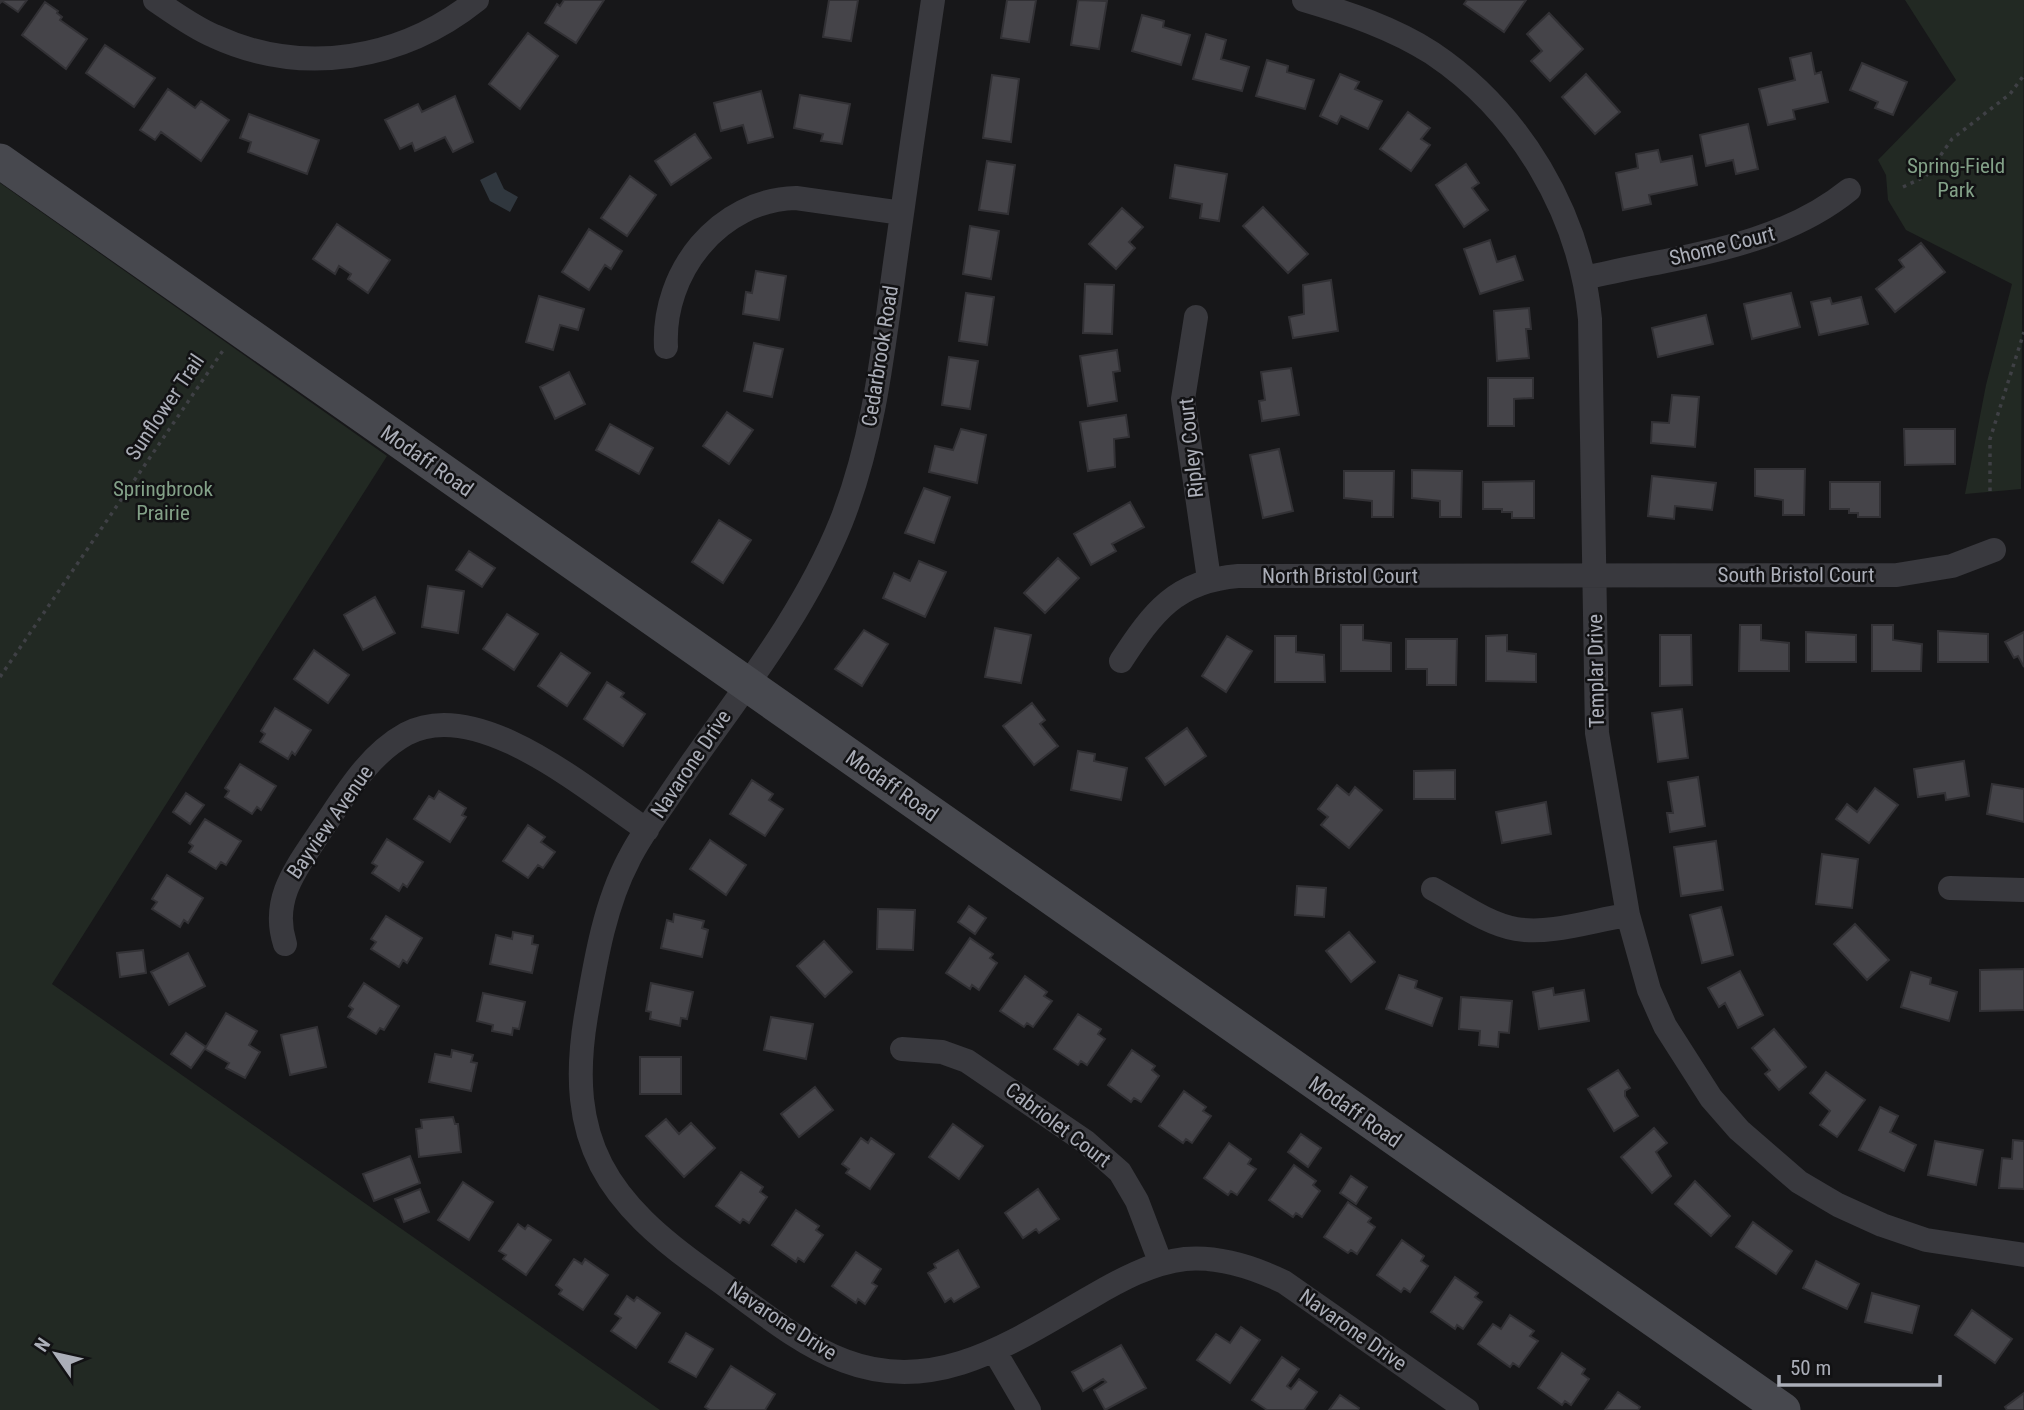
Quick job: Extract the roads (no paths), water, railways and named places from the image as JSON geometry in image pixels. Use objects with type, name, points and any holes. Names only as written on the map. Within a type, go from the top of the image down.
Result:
[{"type":"street","points":[[155,0],[195,27],[234,45],[281,56],[337,58],[364,55],[408,42],[449,21],[477,0]]},
{"type":"street","name":"Cedarbrook Road","points":[[747,685],[806,594],[840,523],[855,483],[874,410],[933,0]]},
{"type":"street","name":"Templar Drive","points":[[1304,0],[1371,22],[1405,38],[1468,81],[1498,108],[1518,133],[1556,198],[1585,278],[1592,360],[1597,733],[1629,915],[1649,990],[1684,1060],[1739,1130],[1775,1163],[1838,1205],[1882,1226],[1950,1246],[2024,1255]]},
{"type":"street","name":"Modaff Road","points":[[0,160],[1783,1410]]},
{"type":"street","name":"Shome Court","points":[[1585,278],[1784,231],[1828,208],[1849,190]]},
{"type":"street","points":[[666,347],[668,312],[676,288],[701,244],[724,220],[740,211],[779,198],[902,212]]},
{"type":"street","name":"Ripley Court","points":[[1195,317],[1183,399],[1209,579]]},
{"type":"street","name":"South Bristol Court","points":[[1595,577],[1897,575],[1952,566],[1994,550]]},
{"type":"street","name":"North Bristol Court","points":[[1121,661],[1160,608],[1178,593],[1209,579],[1238,576],[1595,577]]},
{"type":"street","name":"Navarone Drive","points":[[747,685],[630,856],[608,911],[581,1047],[581,1103],[592,1149],[617,1191],[646,1224],[675,1250],[790,1330],[840,1359],[905,1374],[951,1368],[995,1352],[1119,1280],[1161,1264],[1187,1259],[1233,1262],[1284,1282],[1467,1410]]},
{"type":"street","name":"Bayview Avenue","points":[[285,944],[280,927],[280,909],[291,876],[366,766],[399,738],[426,726],[470,726],[494,733],[533,754],[647,830]]},
{"type":"street","points":[[1950,888],[2024,890]]},
{"type":"street","points":[[1433,890],[1491,920],[1517,929],[1538,930],[1629,915]]},
{"type":"street","name":"Cabriolet Court","points":[[902,1049],[942,1052],[967,1061],[1106,1157],[1131,1188],[1161,1264]]},
{"type":"street","points":[[995,1352],[1029,1410]]},
{"type":"park label","name":"Spring-Field Park","points":[[1956,178]]},
{"type":"park label","name":"Springbrook Prairie","points":[[163,501]]}]
